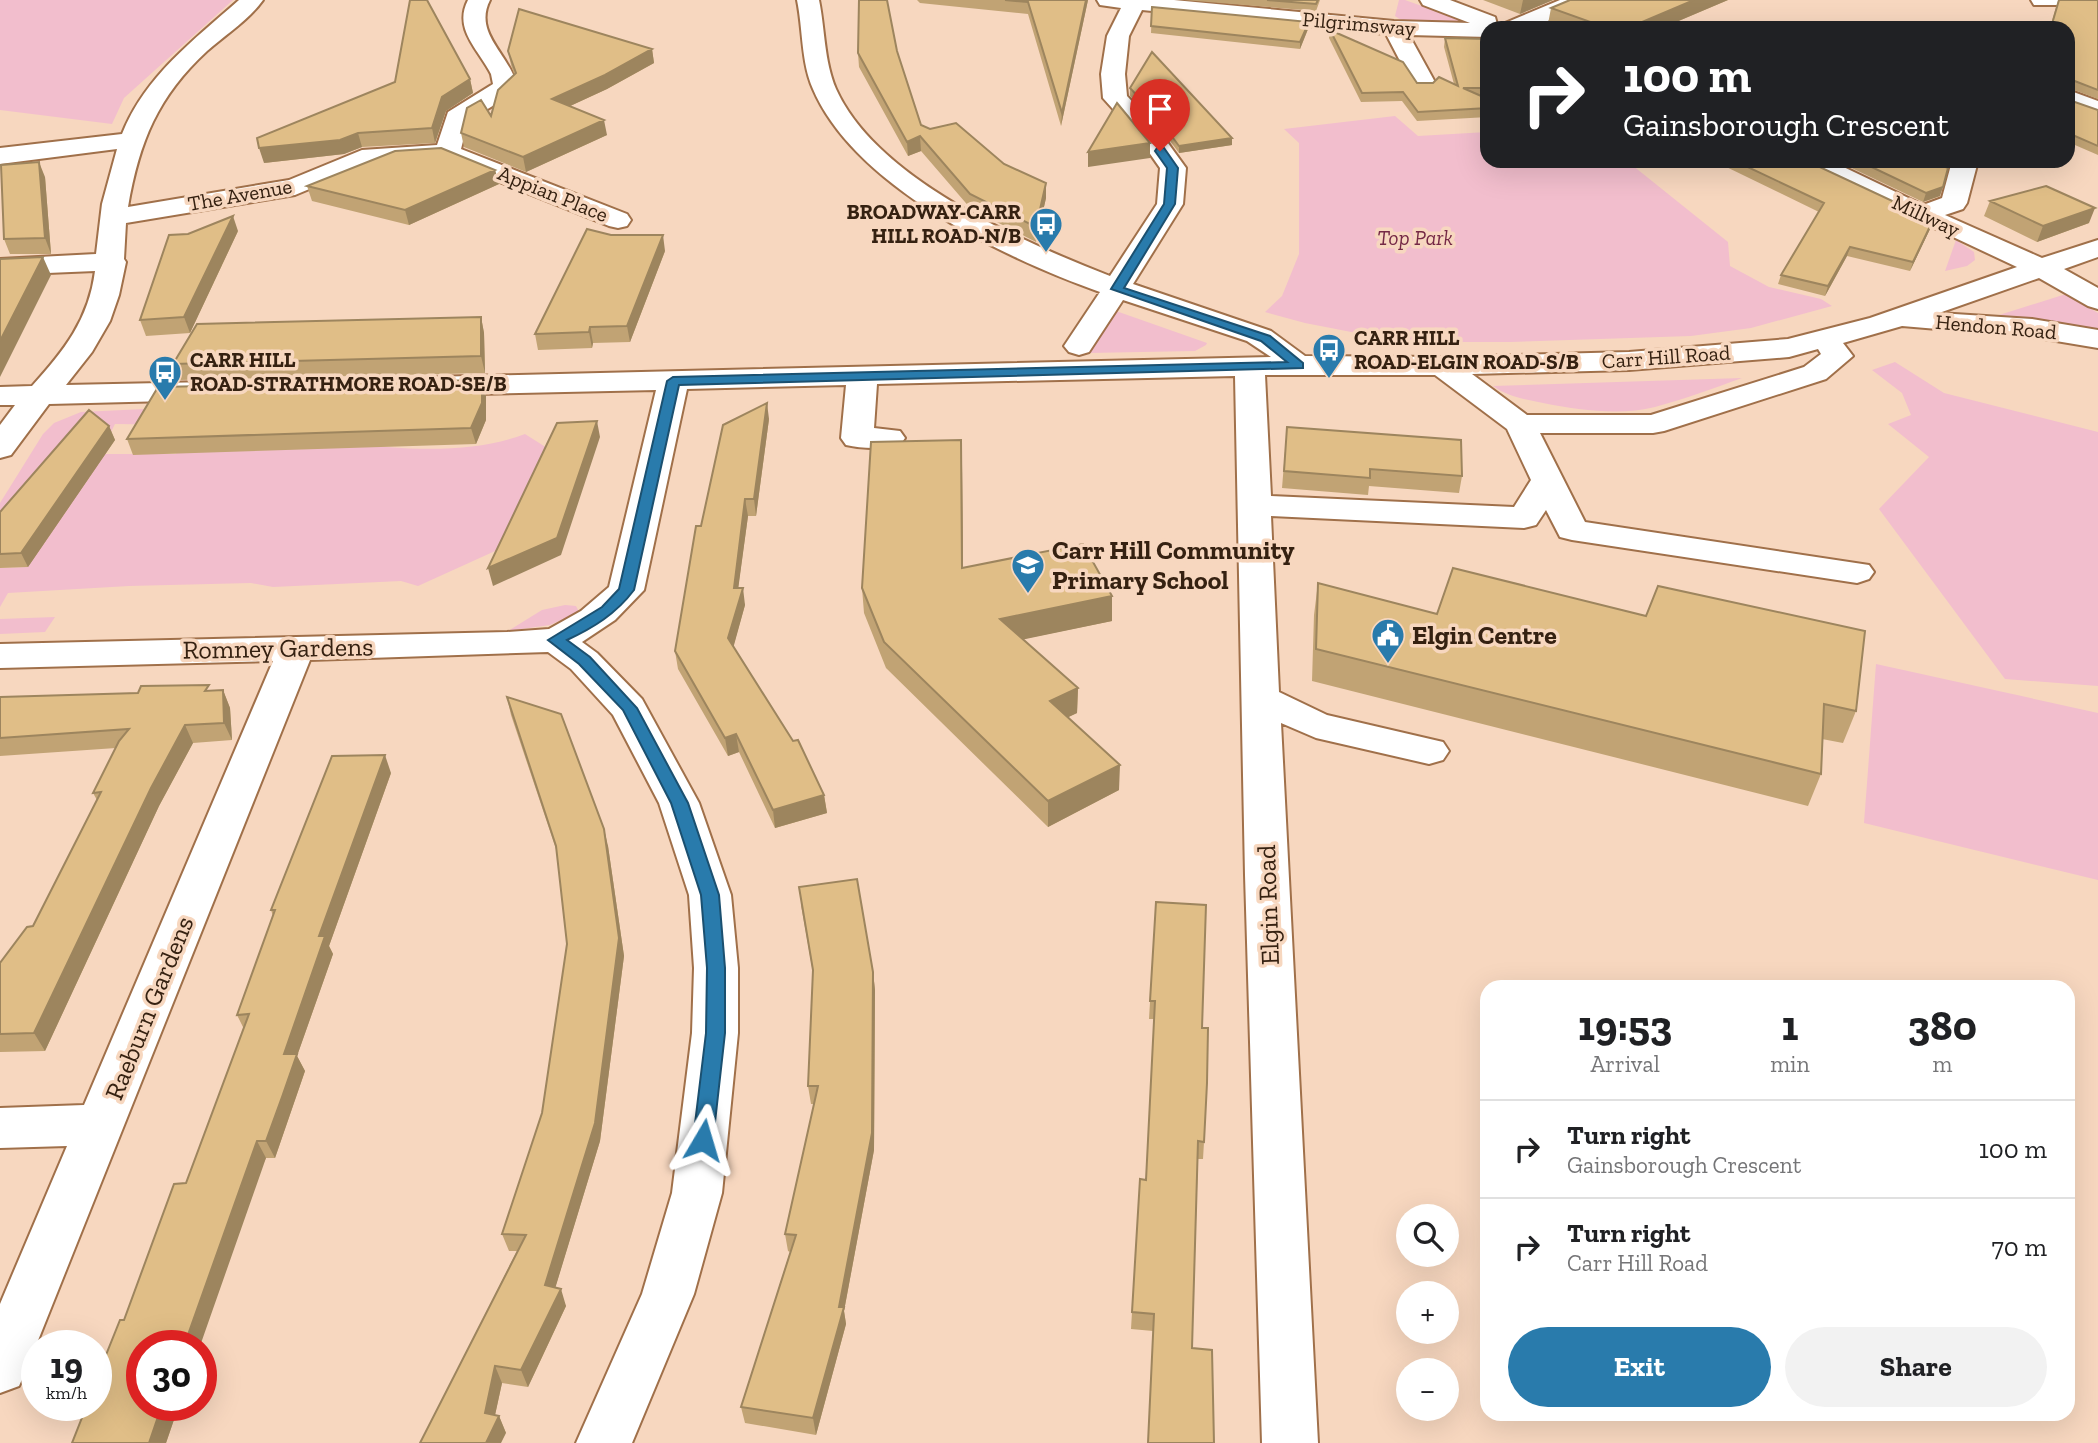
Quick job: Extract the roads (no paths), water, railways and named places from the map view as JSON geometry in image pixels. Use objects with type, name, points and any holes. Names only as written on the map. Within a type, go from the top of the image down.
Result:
[{"type":"street","points":[[0,448],[28,409],[62,373],[96,321],[112,262],[113,217],[132,140],[150,101],[177,69],[252,0]]},
{"type":"street","name":"The Avenue","points":[[113,217],[295,187],[457,117],[496,94],[505,85],[500,66],[475,32],[474,6],[479,0]]},
{"type":"street","points":[[808,0],[817,67],[825,92],[840,116],[869,149],[912,186],[972,225],[1038,256],[1117,289],[1266,339],[1298,365]]},
{"type":"street","name":"Pilgrimsway","points":[[1106,0],[1480,29]]},
{"type":"street","points":[[1431,0],[1484,21]]},
{"type":"street","points":[[1529,21],[1578,0]]},
{"type":"street","points":[[1079,346],[1170,204],[1173,168],[1148,133],[1115,99],[1113,74],[1118,36],[1134,3]]},
{"type":"street","points":[[1386,21],[1424,84]]},
{"type":"street","points":[[2075,100],[2098,110]]},
{"type":"street","points":[[448,152],[457,117]]},
{"type":"street","points":[[0,156],[132,140]]},
{"type":"street","name":"The Avenue","points":[[362,158],[448,152]]},
{"type":"street","name":"Appian Place","points":[[448,152],[618,219]]},
{"type":"street","name":"Millway","points":[[1826,168],[2042,268]]},
{"type":"street","points":[[1922,214],[1954,202],[1963,168]]},
{"type":"street","name":"Carr Hill Road","points":[[401,387],[1298,365],[1442,366],[1629,362],[1789,348],[1894,319],[2098,248]]},
{"type":"street","points":[[0,267],[112,262]]},
{"type":"street","name":"Hendon Road","points":[[2042,268],[2098,300]]},
{"type":"street","name":"Hendon Road","points":[[1894,319],[2032,328],[2098,339]]},
{"type":"street","points":[[1520,424],[1653,424],[1815,373],[1838,356],[1824,338]]},
{"type":"street","points":[[1442,366],[1520,424],[1572,530],[1857,572]]},
{"type":"street","name":"Elgin Road","points":[[1251,367],[1266,875],[1290,1443]]},
{"type":"street","points":[[862,376],[857,438],[888,438]]},
{"type":"street","points":[[604,1443],[668,1294],[697,1193],[715,1033],[716,968],[710,895],[679,803],[629,708],[584,661],[556,640],[585,626],[607,610],[626,590],[673,381]]},
{"type":"street","points":[[0,396],[231,390]]},
{"type":"street","points":[[1254,505],[1524,518],[1547,481]]},
{"type":"street","name":"Romney Gardens","points":[[0,656],[556,640]]},
{"type":"street","name":"Raeburn Gardens","points":[[0,1368],[297,647]]},
{"type":"street","points":[[1262,699],[1316,725],[1429,751]]},
{"type":"street","points":[[0,1128],[102,1125]]},
{"type":"place","name":"BROADWAY-CARR HILL ROAD-N/B","points":[[1046,254]]},
{"type":"place","name":"CARR HILL ROAD-ELGIN ROAD-S/B","points":[[1329,380]]},
{"type":"place","name":"CARR HILL ROAD-STRATHMORE ROAD-SE/B","points":[[165,402]]},
{"type":"place","name":"Carr Hill Community Primary School","points":[[1028,595]]},
{"type":"place","name":"Elgin Centre","points":[[1388,665]]},
{"type":"park label","name":"Top Park","points":[[1415,238]]}]
